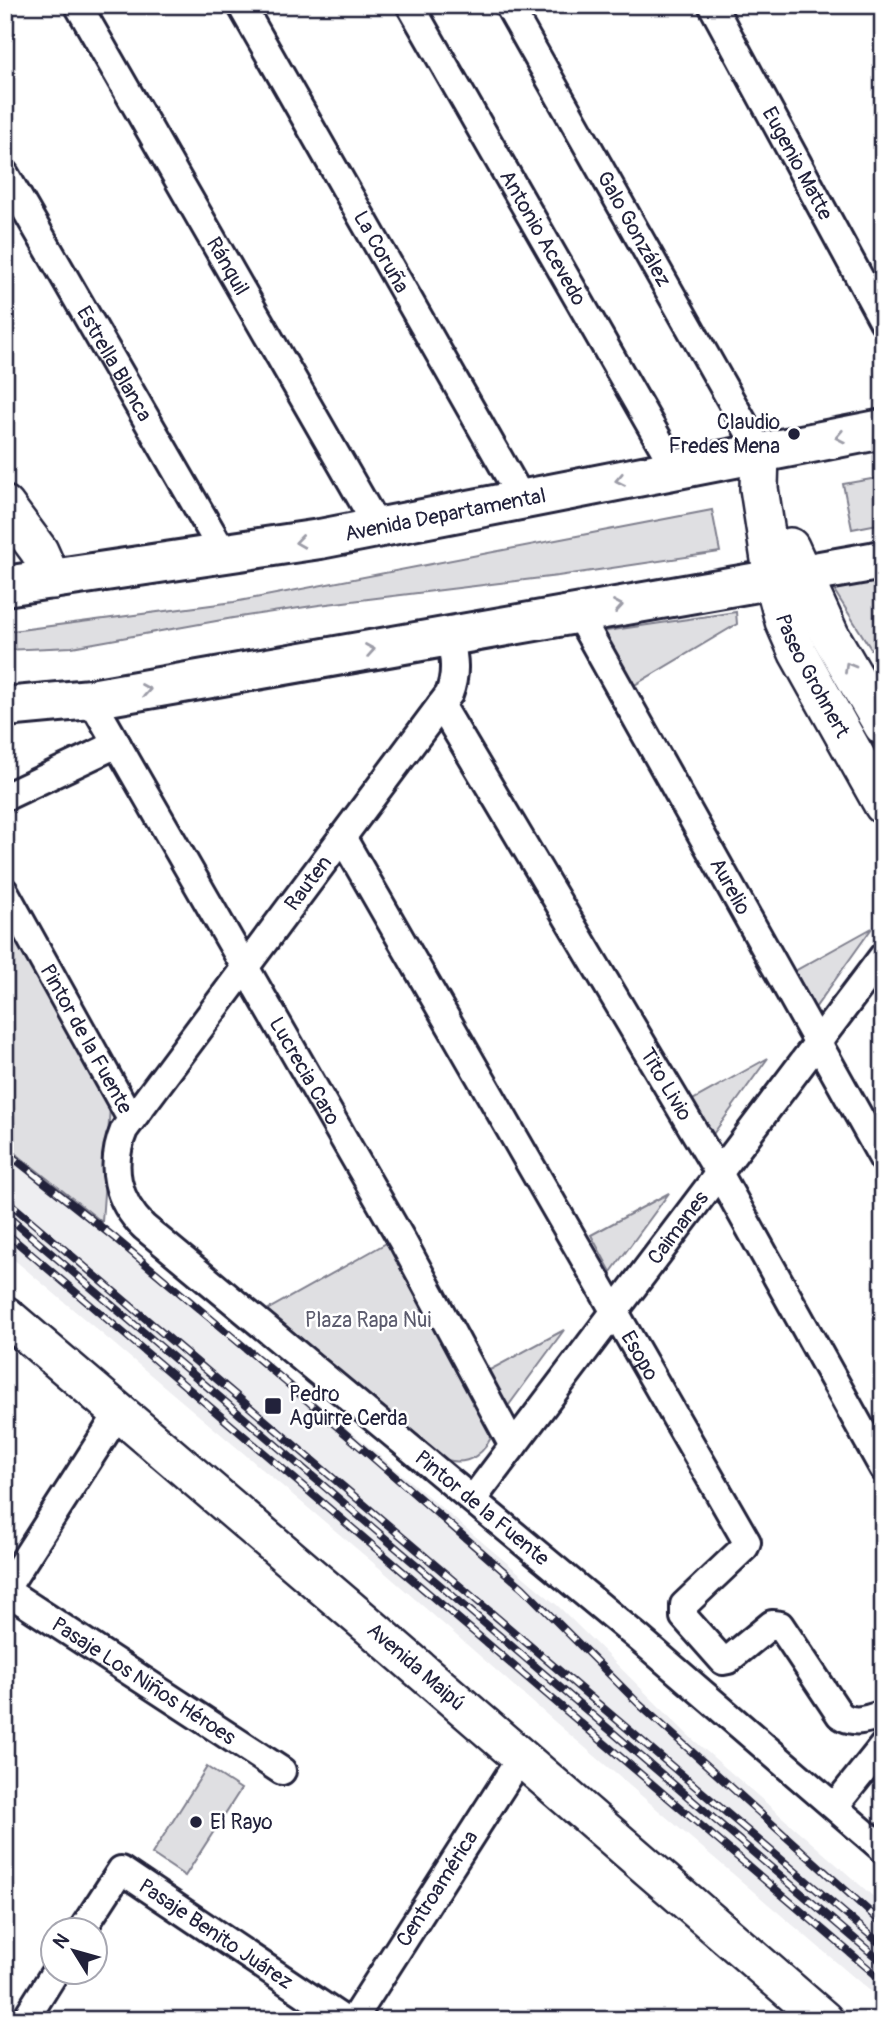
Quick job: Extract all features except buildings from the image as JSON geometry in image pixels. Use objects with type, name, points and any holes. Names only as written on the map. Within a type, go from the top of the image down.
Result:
[{"type":"main road","name":"Avenida Departamental","points":[[5,586],[320,539],[883,429]]},
{"type":"main road","points":[[760,452],[759,488],[788,576]]},
{"type":"main road","points":[[6,504],[39,551],[52,580]]},
{"type":"main road","points":[[5,706],[91,699],[883,560]]},
{"type":"main road","name":"Paseo Grohnert","points":[[788,576],[830,635],[883,726]]},
{"type":"main road","name":"Paseo Grohnert","points":[[788,576],[784,621],[798,653],[883,805]]},
{"type":"main road","name":"Avenida Maipú","points":[[5,1315],[522,1757],[824,2020]]},
{"type":"street","name":"Ránquil","points":[[78,5],[377,526]]},
{"type":"street","name":"La Coruña","points":[[241,5],[522,499]]},
{"type":"street","name":"Antonio Acevedo","points":[[410,5],[676,470]]},
{"type":"street","name":"Galo González","points":[[508,5],[760,452]]},
{"type":"street","name":"Eugenio Matte","points":[[712,5],[883,321]]},
{"type":"street","name":"Estrella Blanca","points":[[5,174],[223,552]]},
{"type":"street","name":"Aurelio","points":[[578,614],[883,1159]]},
{"type":"street","name":"Rauten","points":[[131,1119],[449,694],[455,671],[450,636]]},
{"type":"street","name":"Lucrecia Caro","points":[[91,699],[404,1242],[513,1446]]},
{"type":"street","name":"Tito Livio","points":[[441,705],[719,1173],[883,1468]]},
{"type":"street","points":[[5,797],[117,744]]},
{"type":"street","name":"Esopo","points":[[342,837],[747,1542],[745,1547],[684,1605],[684,1617],[723,1661],[728,1660],[772,1624],[780,1625],[840,1715],[848,1721],[855,1721],[883,1714]]},
{"type":"street","name":"Pintor de la Fuente","points":[[5,892],[131,1119],[119,1143],[116,1168],[120,1193],[133,1217],[473,1499],[883,1849]]},
{"type":"street","name":"Caimanes","points":[[473,1499],[883,956]]},
{"type":"street","points":[[5,1590],[119,1412]]},
{"type":"street","name":"Pasaje Los Niños Héroes","points":[[5,1590],[282,1772]]},
{"type":"street","points":[[835,1806],[883,1746]]},
{"type":"street","name":"Centroamérica","points":[[353,2020],[522,1757]]},
{"type":"street","name":"Pasaje Benito Juárez","points":[[91,1916],[121,1870],[344,2020]]},
{"type":"street","points":[[25,2020],[46,1986]]},
{"type":"shaded area","points":[[5,1145],[113,1231],[558,1606],[689,1736],[883,1905],[883,2002],[383,1571],[5,1252]]},
{"type":"green space","points":[[883,477],[883,523],[852,529],[843,484]]},
{"type":"green space","points":[[712,510],[720,552],[558,576],[319,605],[72,647],[5,650],[5,632],[234,602]]},
{"type":"green space","points":[[883,580],[883,643],[871,649],[832,587]]},
{"type":"green space","points":[[736,612],[737,624],[626,690],[593,633]]},
{"type":"green space","points":[[5,917],[110,1107],[102,1222],[5,1145]]},
{"type":"green space","points":[[872,928],[815,1008],[795,971]]},
{"type":"green space","points":[[768,1058],[711,1137],[691,1101]]},
{"type":"green space","points":[[669,1193],[611,1272],[591,1235]]},
{"type":"green space","name":"Plaza Rapa Nui","points":[[390,1241],[493,1432],[481,1452],[469,1459],[447,1460],[267,1310]]},
{"type":"green space","points":[[564,1330],[506,1409],[486,1372]]},
{"type":"green space","name":"El Rayo","points":[[207,1767],[241,1789],[185,1876],[152,1854]]},
{"type":"railway","points":[[5,1151],[116,1239],[287,1383],[523,1588],[640,1705],[883,1924]]},
{"type":"railway","points":[[5,1199],[883,1946]]},
{"type":"railway","points":[[5,1214],[883,1963]]},
{"type":"railway","points":[[5,1232],[883,1981]]},
{"type":"place","name":"Claudio Fredes Mena","points":[[794,434]]},
{"type":"place","name":"Pedro Aguirre Cerda","points":[[273,1406]]},
{"type":"place","name":"El Rayo","points":[[196,1822]]}]
